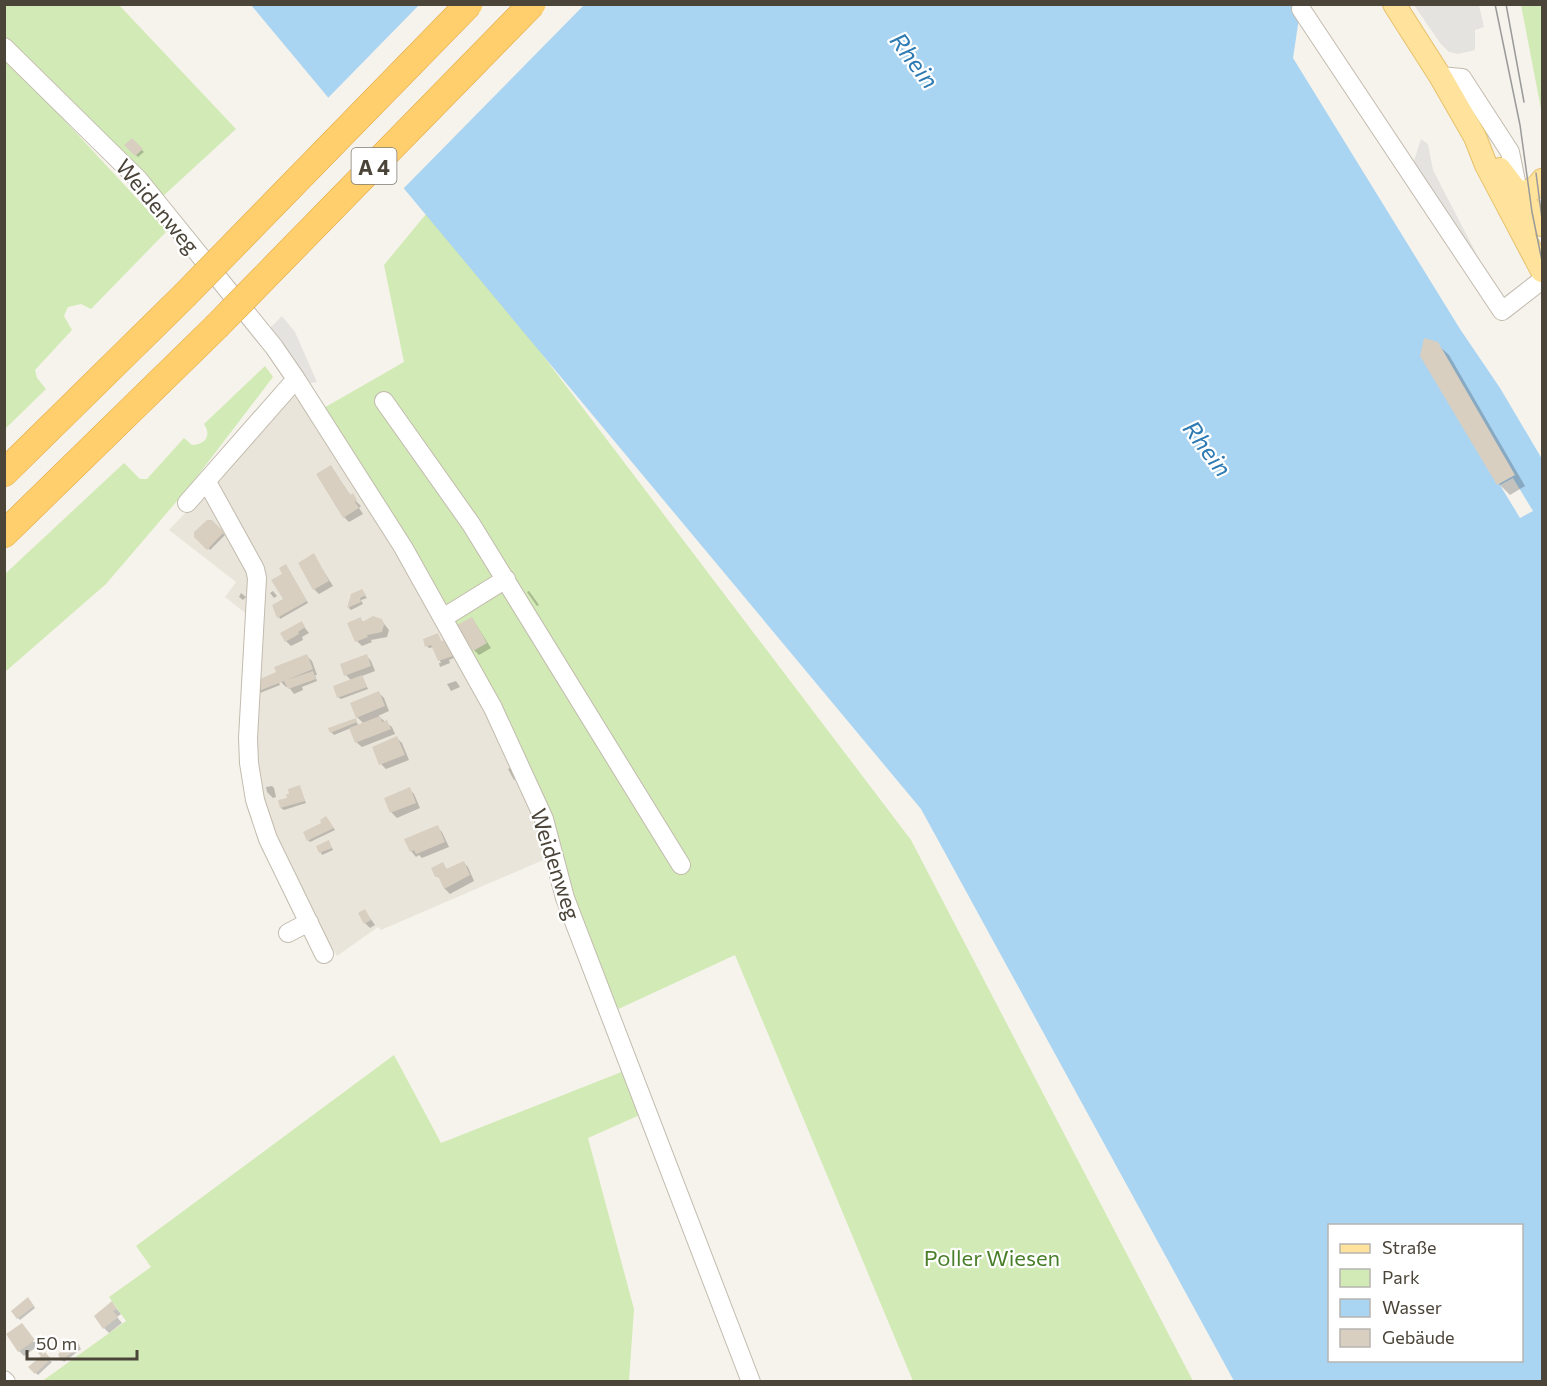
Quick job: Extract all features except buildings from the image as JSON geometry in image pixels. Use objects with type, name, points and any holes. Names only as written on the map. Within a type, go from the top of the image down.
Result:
[{"type":"highway","name":"A 4","points":[[4,473],[184,296],[469,4]]},
{"type":"highway","name":"A 4","points":[[4,534],[216,327],[532,4]]},
{"type":"main road","points":[[1394,4],[1440,75],[1475,137],[1486,165],[1542,271]]},
{"type":"main road","points":[[1475,137],[1542,225]]},
{"type":"main road","points":[[1518,192],[1529,192],[1538,187],[1542,180]]},
{"type":"street","points":[[1301,9],[1502,311],[1542,280]]},
{"type":"street","name":"Weidenweg","points":[[4,47],[138,179],[274,347],[403,548],[443,618],[493,708],[544,819],[565,898],[751,1382]]},
{"type":"street","points":[[1440,75],[1462,78],[1510,152],[1518,192]]},
{"type":"street","points":[[187,503],[296,379]]},
{"type":"street","points":[[384,401],[442,481],[506,579],[681,865]]},
{"type":"street","points":[[207,482],[255,569],[257,578],[253,608],[248,738],[249,763],[255,800],[268,839],[324,954]]},
{"type":"street","points":[[443,618],[506,579]]},
{"type":"street","points":[[288,933],[309,922]]},
{"type":"shaded area","points":[[1414,5],[1479,5],[1484,27],[1475,30],[1475,50],[1458,54],[1449,52],[1440,43]]},
{"type":"shaded area","points":[[1421,139],[1428,144],[1433,170],[1493,286],[1411,170]]},
{"type":"shaded area","points":[[282,316],[295,332],[317,382],[307,384],[268,330]]},
{"type":"shaded area","points":[[287,394],[297,395],[400,552],[507,746],[550,857],[381,930],[378,927],[337,956],[303,903],[263,801],[255,767],[259,624],[225,597],[236,582],[169,530],[220,477]]},
{"type":"green space","points":[[5,5],[119,5],[236,129],[161,198],[5,37]]},
{"type":"green space","points":[[1521,5],[1542,5],[1542,114]]},
{"type":"green space","points":[[5,56],[167,231],[91,309],[81,304],[68,307],[64,316],[72,330],[35,370],[37,378],[46,389],[5,429]]},
{"type":"green space","name":"Poller Wiesen","points":[[431,208],[911,840],[1193,1381],[913,1381],[735,955],[614,1011],[568,891],[545,807],[322,409],[404,362],[384,265]]},
{"type":"green space","points":[[265,366],[273,377],[189,487],[106,584],[5,672],[5,574],[124,463],[140,479],[147,479],[184,438],[192,445],[204,442],[207,432],[204,424]]},
{"type":"green space","points":[[394,1055],[441,1143],[624,1071],[642,1114],[588,1138],[634,1309],[629,1381],[41,1382],[126,1321],[109,1297],[151,1267],[136,1246]]},
{"type":"water","name":"Rhein","points":[[251,5],[1301,5],[1293,58],[1542,459],[1542,1381],[1234,1381],[921,809]]},
{"type":"pier","points":[[419,5],[584,5],[402,190],[326,100]]},
{"type":"pier","points":[[1513,478],[1533,511],[1520,518],[1500,485]]},
{"type":"tram line","points":[[1495,4],[1520,125],[1532,212],[1542,261]]},
{"type":"tram line","points":[[1506,4],[1524,102]]},
{"type":"tram line","points":[[1536,173],[1542,219]]}]
